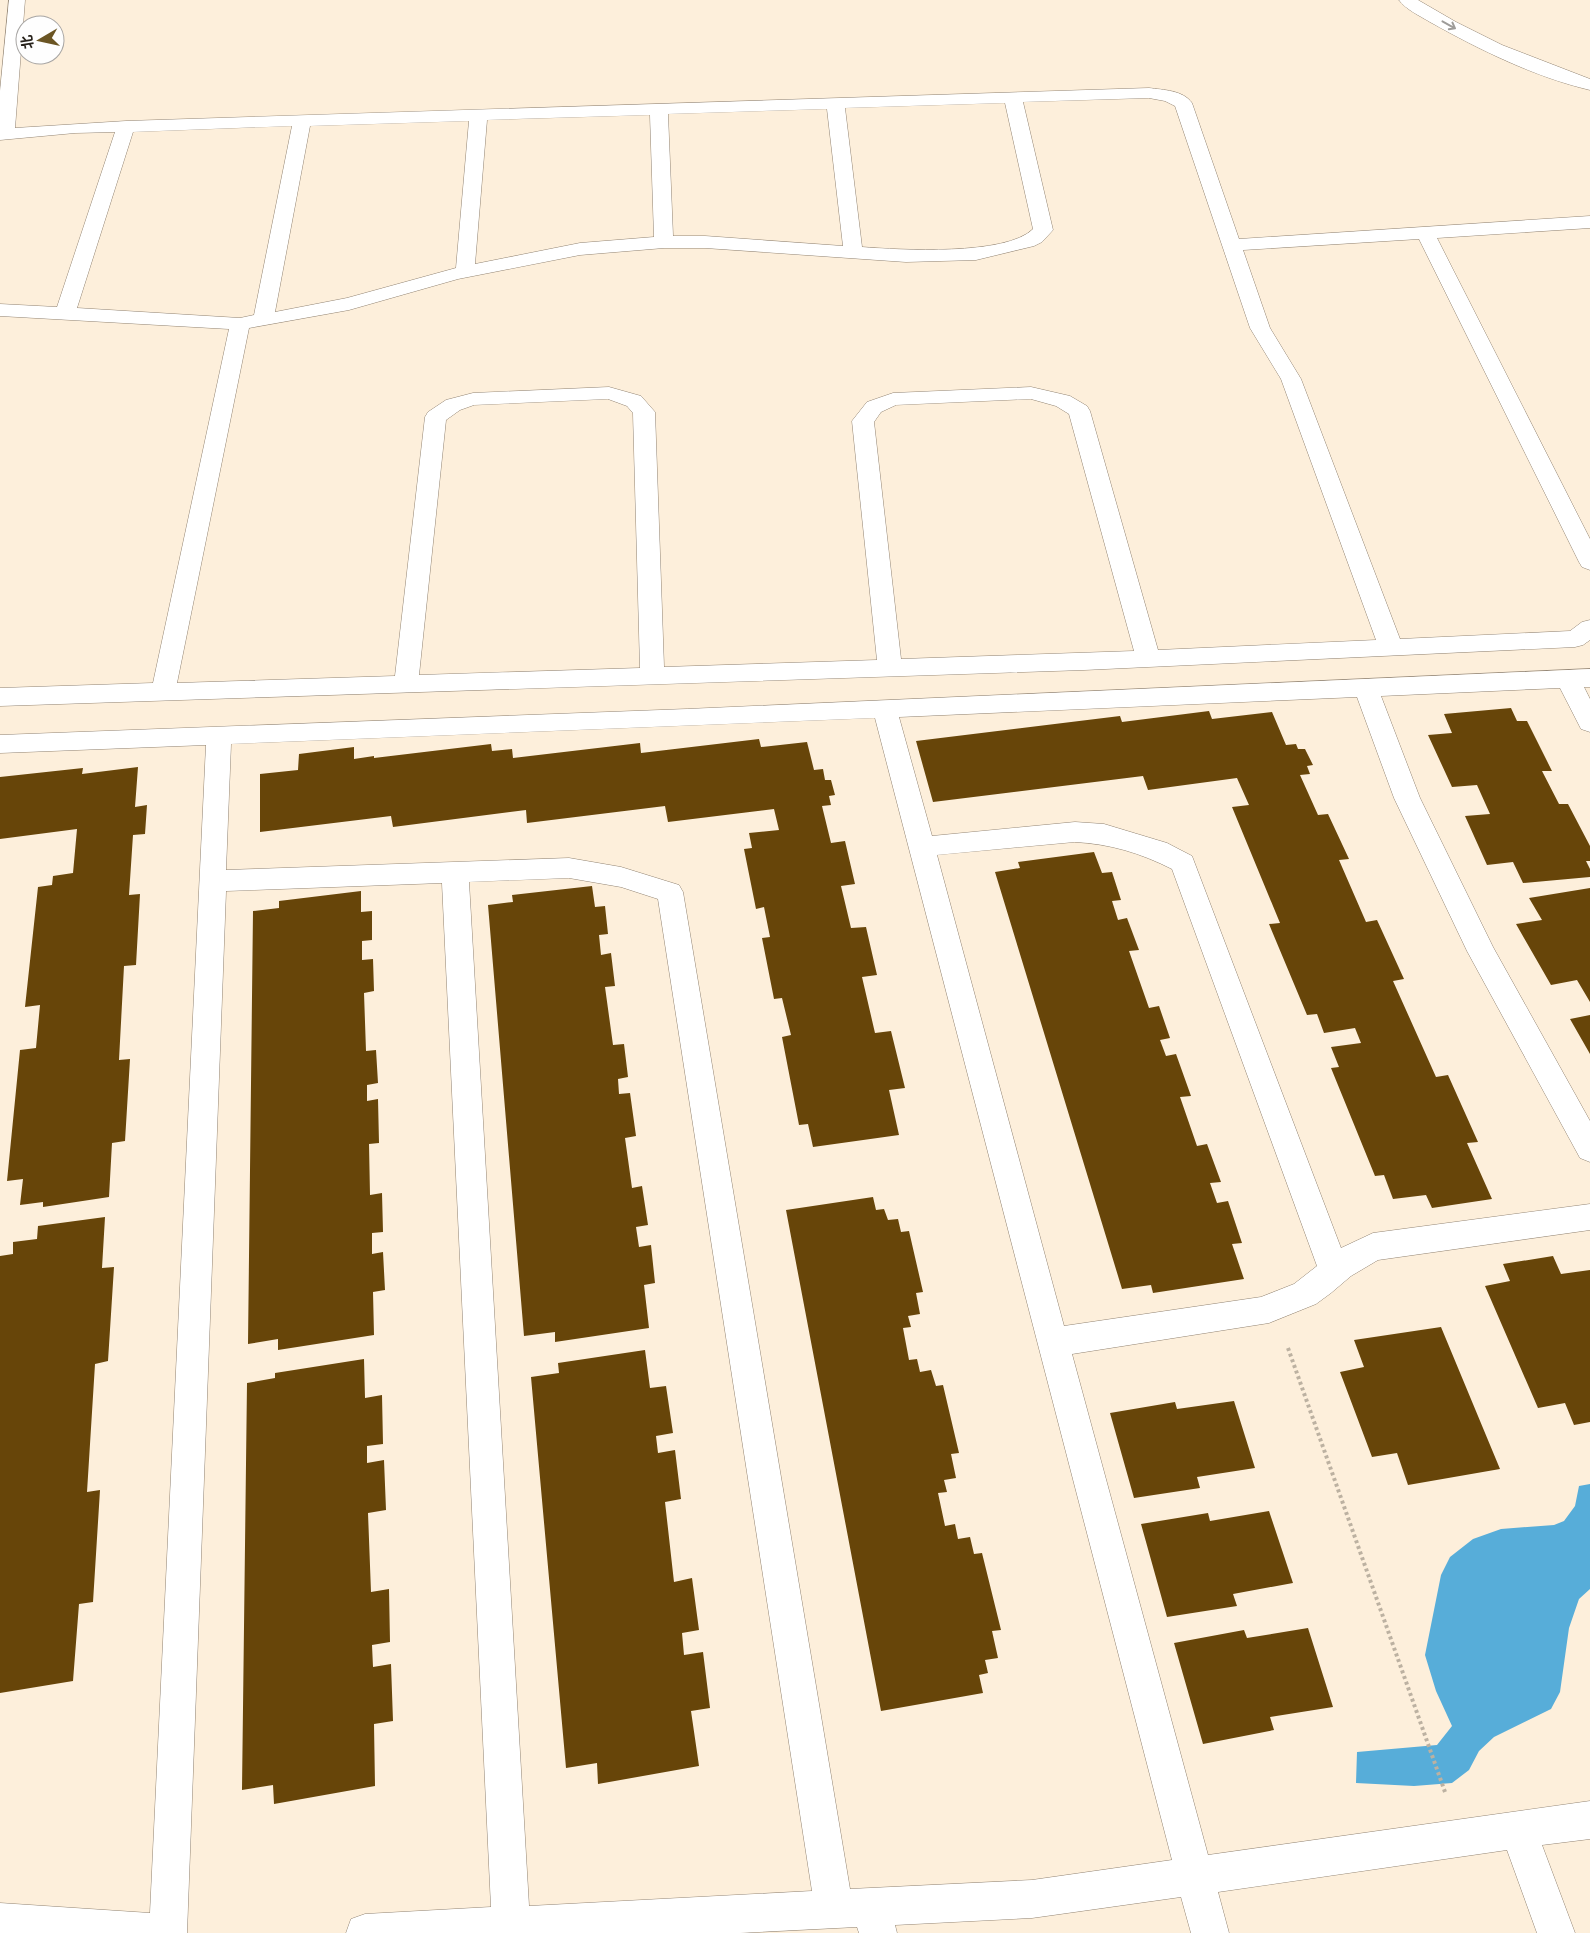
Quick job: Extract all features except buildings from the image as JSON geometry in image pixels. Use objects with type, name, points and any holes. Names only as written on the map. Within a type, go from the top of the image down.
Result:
[{"type":"main road","points":[[17,0],[5,70],[2,134],[126,126],[1013,97],[1149,93],[1178,99],[1183,103],[1260,328],[1291,378],[1391,648]]},
{"type":"main road","points":[[1407,0],[1450,26],[1486,44],[1525,62],[1590,85]]},
{"type":"main road","points":[[1434,0],[1502,37],[1590,72]]},
{"type":"main road","points":[[0,310],[240,324],[348,304],[465,272],[580,249],[664,242],[706,242],[906,256],[976,254],[1027,242],[1035,238],[1043,230],[1013,97]]},
{"type":"main road","points":[[835,103],[853,252]]},
{"type":"main road","points":[[658,109],[664,242]]},
{"type":"main road","points":[[465,272],[478,115]]},
{"type":"main road","points":[[263,320],[302,121]]},
{"type":"main road","points":[[65,314],[126,126]]},
{"type":"main road","points":[[1232,245],[1590,222]]},
{"type":"main road","points":[[1425,232],[1590,562]]},
{"type":"main road","points":[[163,692],[240,324]]},
{"type":"main road","points":[[406,683],[436,417],[453,405],[473,399],[609,393],[634,401],[644,412],[652,676]]},
{"type":"main road","points":[[890,668],[863,421],[874,407],[893,399],[1032,393],[1063,401],[1079,411],[1148,659]]},
{"type":"main road","points":[[0,697],[1148,659],[1575,639],[1590,628]]},
{"type":"main road","points":[[0,744],[885,710],[1579,678],[1590,723]]},
{"type":"main road","points":[[1366,688],[1407,798],[1481,951],[1590,1149]]},
{"type":"main road","points":[[885,710],[1210,1933]]},
{"type":"main road","points":[[168,1933],[218,736]]},
{"type":"main road","points":[[922,847],[1075,832],[1104,834],[1132,841],[1158,850],[1183,863],[1334,1270]]},
{"type":"main road","points":[[212,881],[569,868],[621,877],[670,892],[834,1909]]},
{"type":"main road","points":[[455,871],[511,1930]]},
{"type":"main road","points":[[1053,1342],[1262,1311],[1302,1295],[1320,1284],[1334,1270],[1373,1247],[1590,1217]]},
{"type":"main road","points":[[365,1933],[511,1930],[834,1909],[875,1920],[1196,1877],[1590,1820]]},
{"type":"main road","points":[[1518,1830],[1556,1933]]},
{"type":"main road","points":[[0,1922],[62,1930],[161,1933]]},
{"type":"path","points":[[1274,1307],[1447,1797]]},
{"type":"water","points":[[1590,1484],[1590,1589],[1579,1599],[1569,1628],[1560,1692],[1551,1709],[1494,1737],[1479,1751],[1469,1770],[1452,1783],[1414,1786],[1356,1783],[1357,1752],[1437,1745],[1452,1726],[1436,1691],[1425,1655],[1441,1575],[1450,1557],[1473,1539],[1501,1529],[1554,1525],[1564,1521],[1575,1506],[1579,1486]]}]
